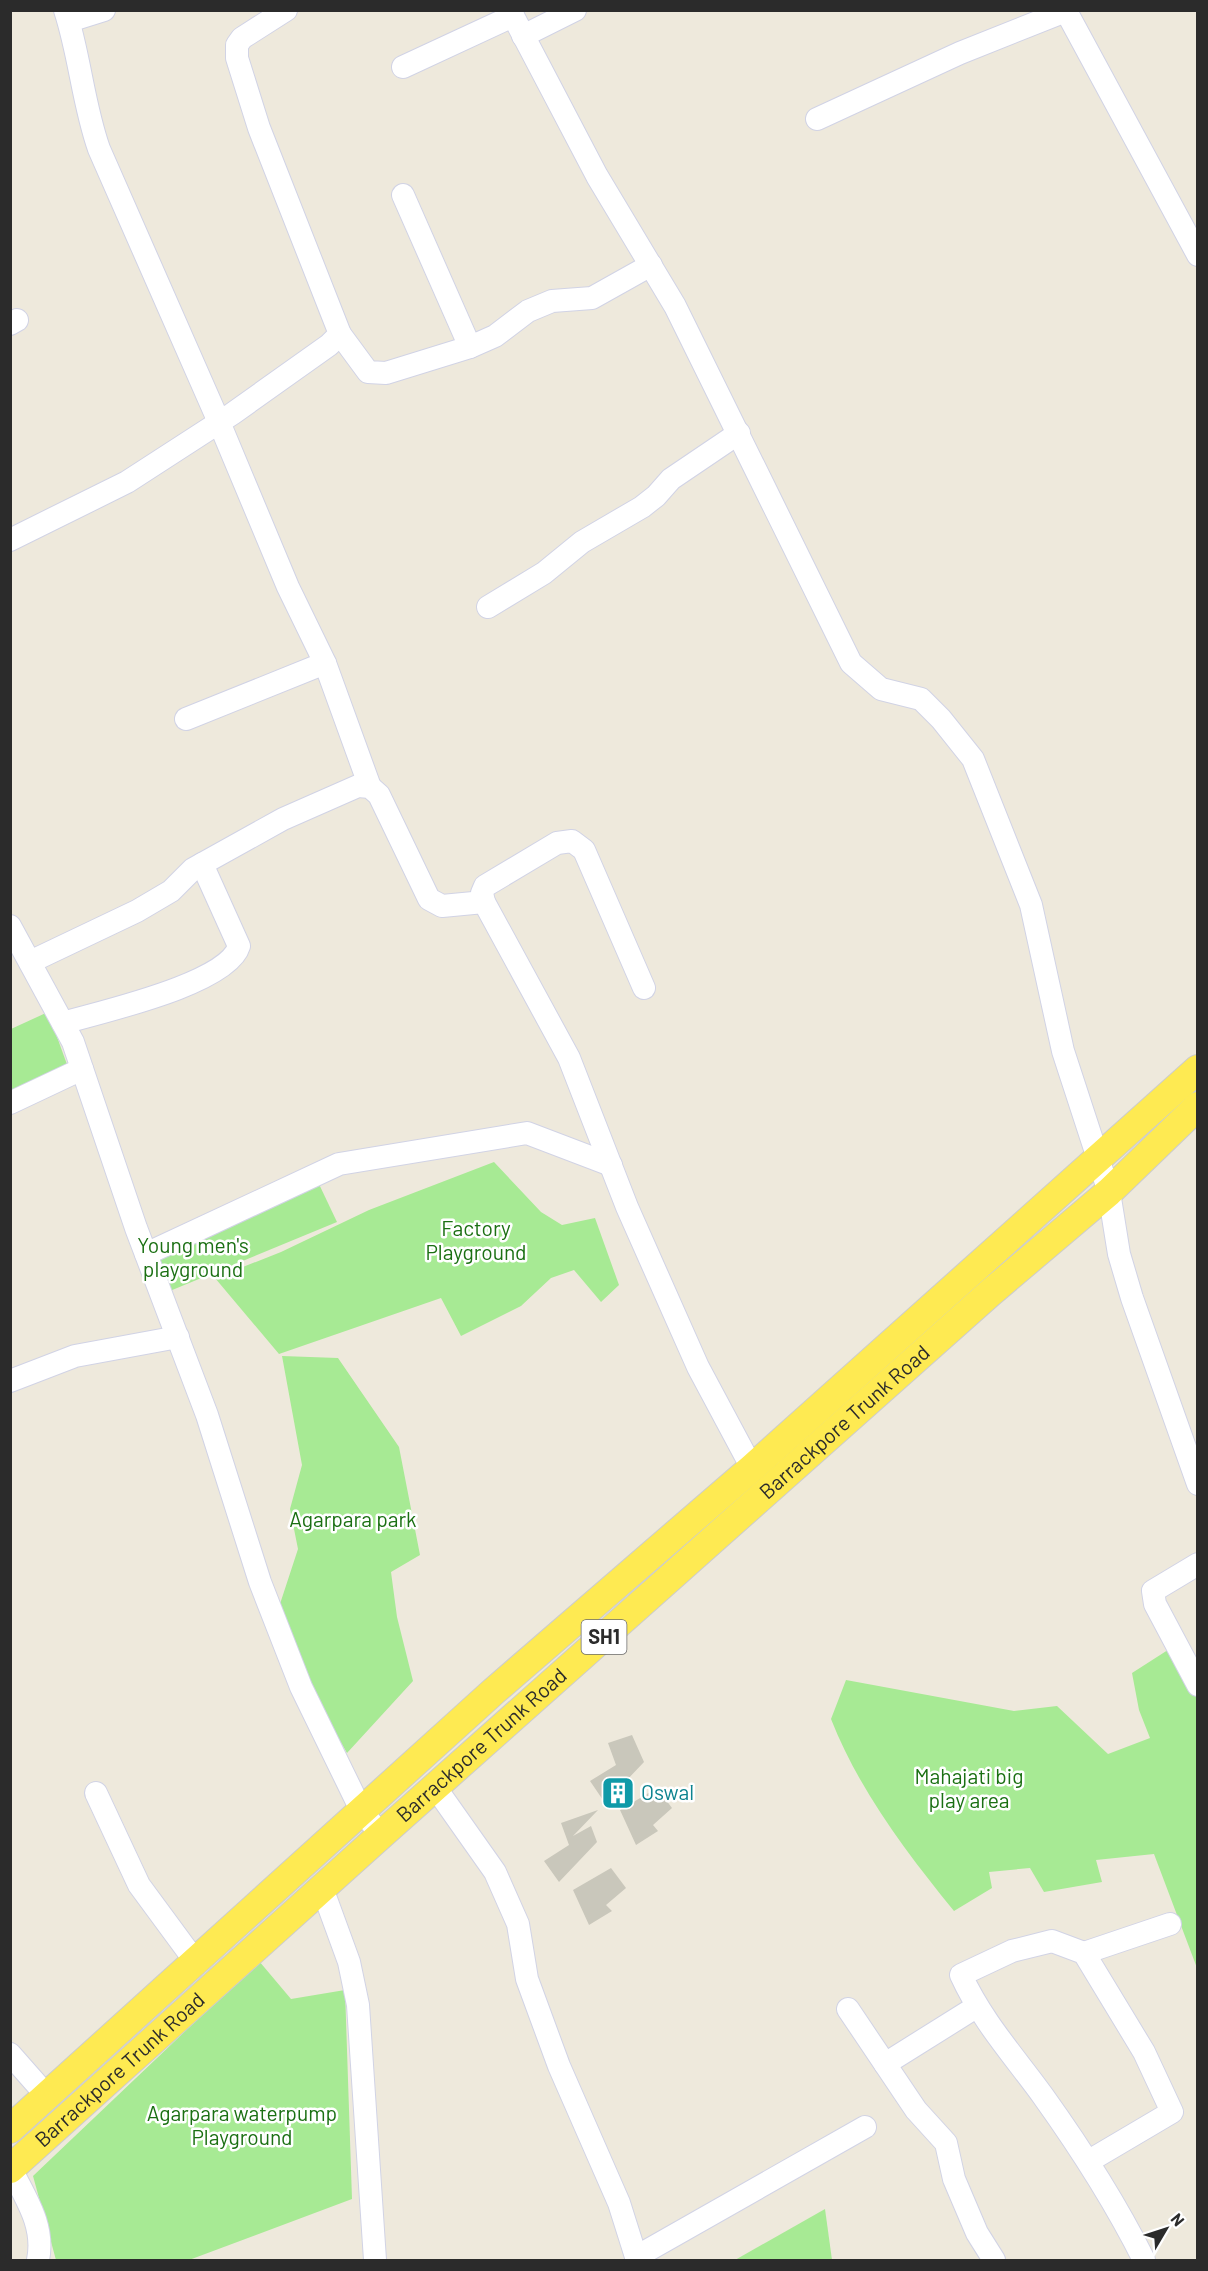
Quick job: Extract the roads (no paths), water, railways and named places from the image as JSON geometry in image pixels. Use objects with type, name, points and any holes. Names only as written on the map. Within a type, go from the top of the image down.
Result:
[{"type":"main road","name":"Barrackpore Trunk Road","points":[[10,2129],[502,1683],[752,1468],[1197,1070]]},
{"type":"main road","name":"Barrackpore Trunk Road","points":[[11,2169],[381,1835],[990,1293],[1109,1192],[1197,1106]]},
{"type":"street","points":[[104,10],[67,16],[87,111],[99,149],[219,422],[288,587],[325,663],[370,787],[379,795],[429,899],[442,906],[484,902]]},
{"type":"street","points":[[286,10],[242,38],[237,45],[237,58],[267,150],[340,334],[368,372],[386,373],[470,347],[495,336],[528,311],[552,301],[592,298],[651,266]]},
{"type":"street","points":[[523,36],[575,10]]},
{"type":"street","points":[[817,119],[960,53],[1067,11],[1197,255]]},
{"type":"street","points":[[403,67],[511,13],[597,176],[675,306],[851,663],[881,689],[921,699],[942,719],[974,759],[1030,905],[1063,1051],[1109,1192],[1119,1254],[1131,1298],[1197,1484]]},
{"type":"street","points":[[403,195],[470,347]]},
{"type":"street","points":[[10,540],[127,482],[219,422],[329,345],[340,334]]},
{"type":"street","points":[[488,606],[544,573],[582,542],[642,507],[656,496],[671,479],[739,434]]},
{"type":"street","points":[[186,719],[325,663]]},
{"type":"street","points":[[30,962],[137,911],[171,891],[193,869],[283,819],[358,786],[370,787]]},
{"type":"street","points":[[644,988],[584,850],[572,842],[557,843],[485,886],[482,893],[484,902],[569,1058],[627,1207],[698,1367],[752,1468]]},
{"type":"street","points":[[63,1023],[157,996],[211,975],[232,959],[239,946],[202,864]]},
{"type":"street","points":[[10,927],[63,1023],[82,1069],[146,1254],[207,1415],[260,1582],[301,1687],[362,1810],[381,1835]]},
{"type":"street","points":[[10,1103],[82,1069]]},
{"type":"street","points":[[146,1254],[339,1164],[527,1133],[612,1165]]},
{"type":"street","points":[[10,1381],[75,1356],[178,1336]]},
{"type":"street","points":[[1197,1564],[1153,1591],[1155,1604],[1197,1685]]},
{"type":"street","points":[[435,1787],[495,1872],[518,1924],[527,1979],[559,2066],[620,2203],[637,2259],[865,2127]]},
{"type":"street","points":[[96,1793],[139,1885],[195,1961]]},
{"type":"street","points":[[322,1888],[350,1962],[358,2005],[375,2260]]},
{"type":"street","points":[[1084,1953],[1170,1924]]},
{"type":"street","points":[[1089,2161],[1172,2112],[1144,2052],[1084,1953],[1052,1941],[1012,1951],[961,1975],[976,2007],[1089,2161],[1118,2209],[1144,2260]]},
{"type":"street","points":[[885,2064],[976,2007]]},
{"type":"street","points":[[848,2009],[916,2110],[946,2143],[954,2179],[978,2233],[994,2260]]},
{"type":"street","points":[[12,2061],[47,2096]]},
{"type":"street","points":[[11,2169],[36,2218],[40,2249],[38,2260]]},
{"type":"place","name":"Oswal","points":[[618,1793]]},
{"type":"park label","name":"Factory Playground","points":[[476,1241]]},
{"type":"park label","name":"Young men's playground","points":[[193,1258]]},
{"type":"park label","name":"Agarpara park","points":[[353,1520]]},
{"type":"park label","name":"Mahajati big play area","points":[[969,1789]]},
{"type":"park label","name":"Agarpara waterpump Playground","points":[[242,2126]]}]
